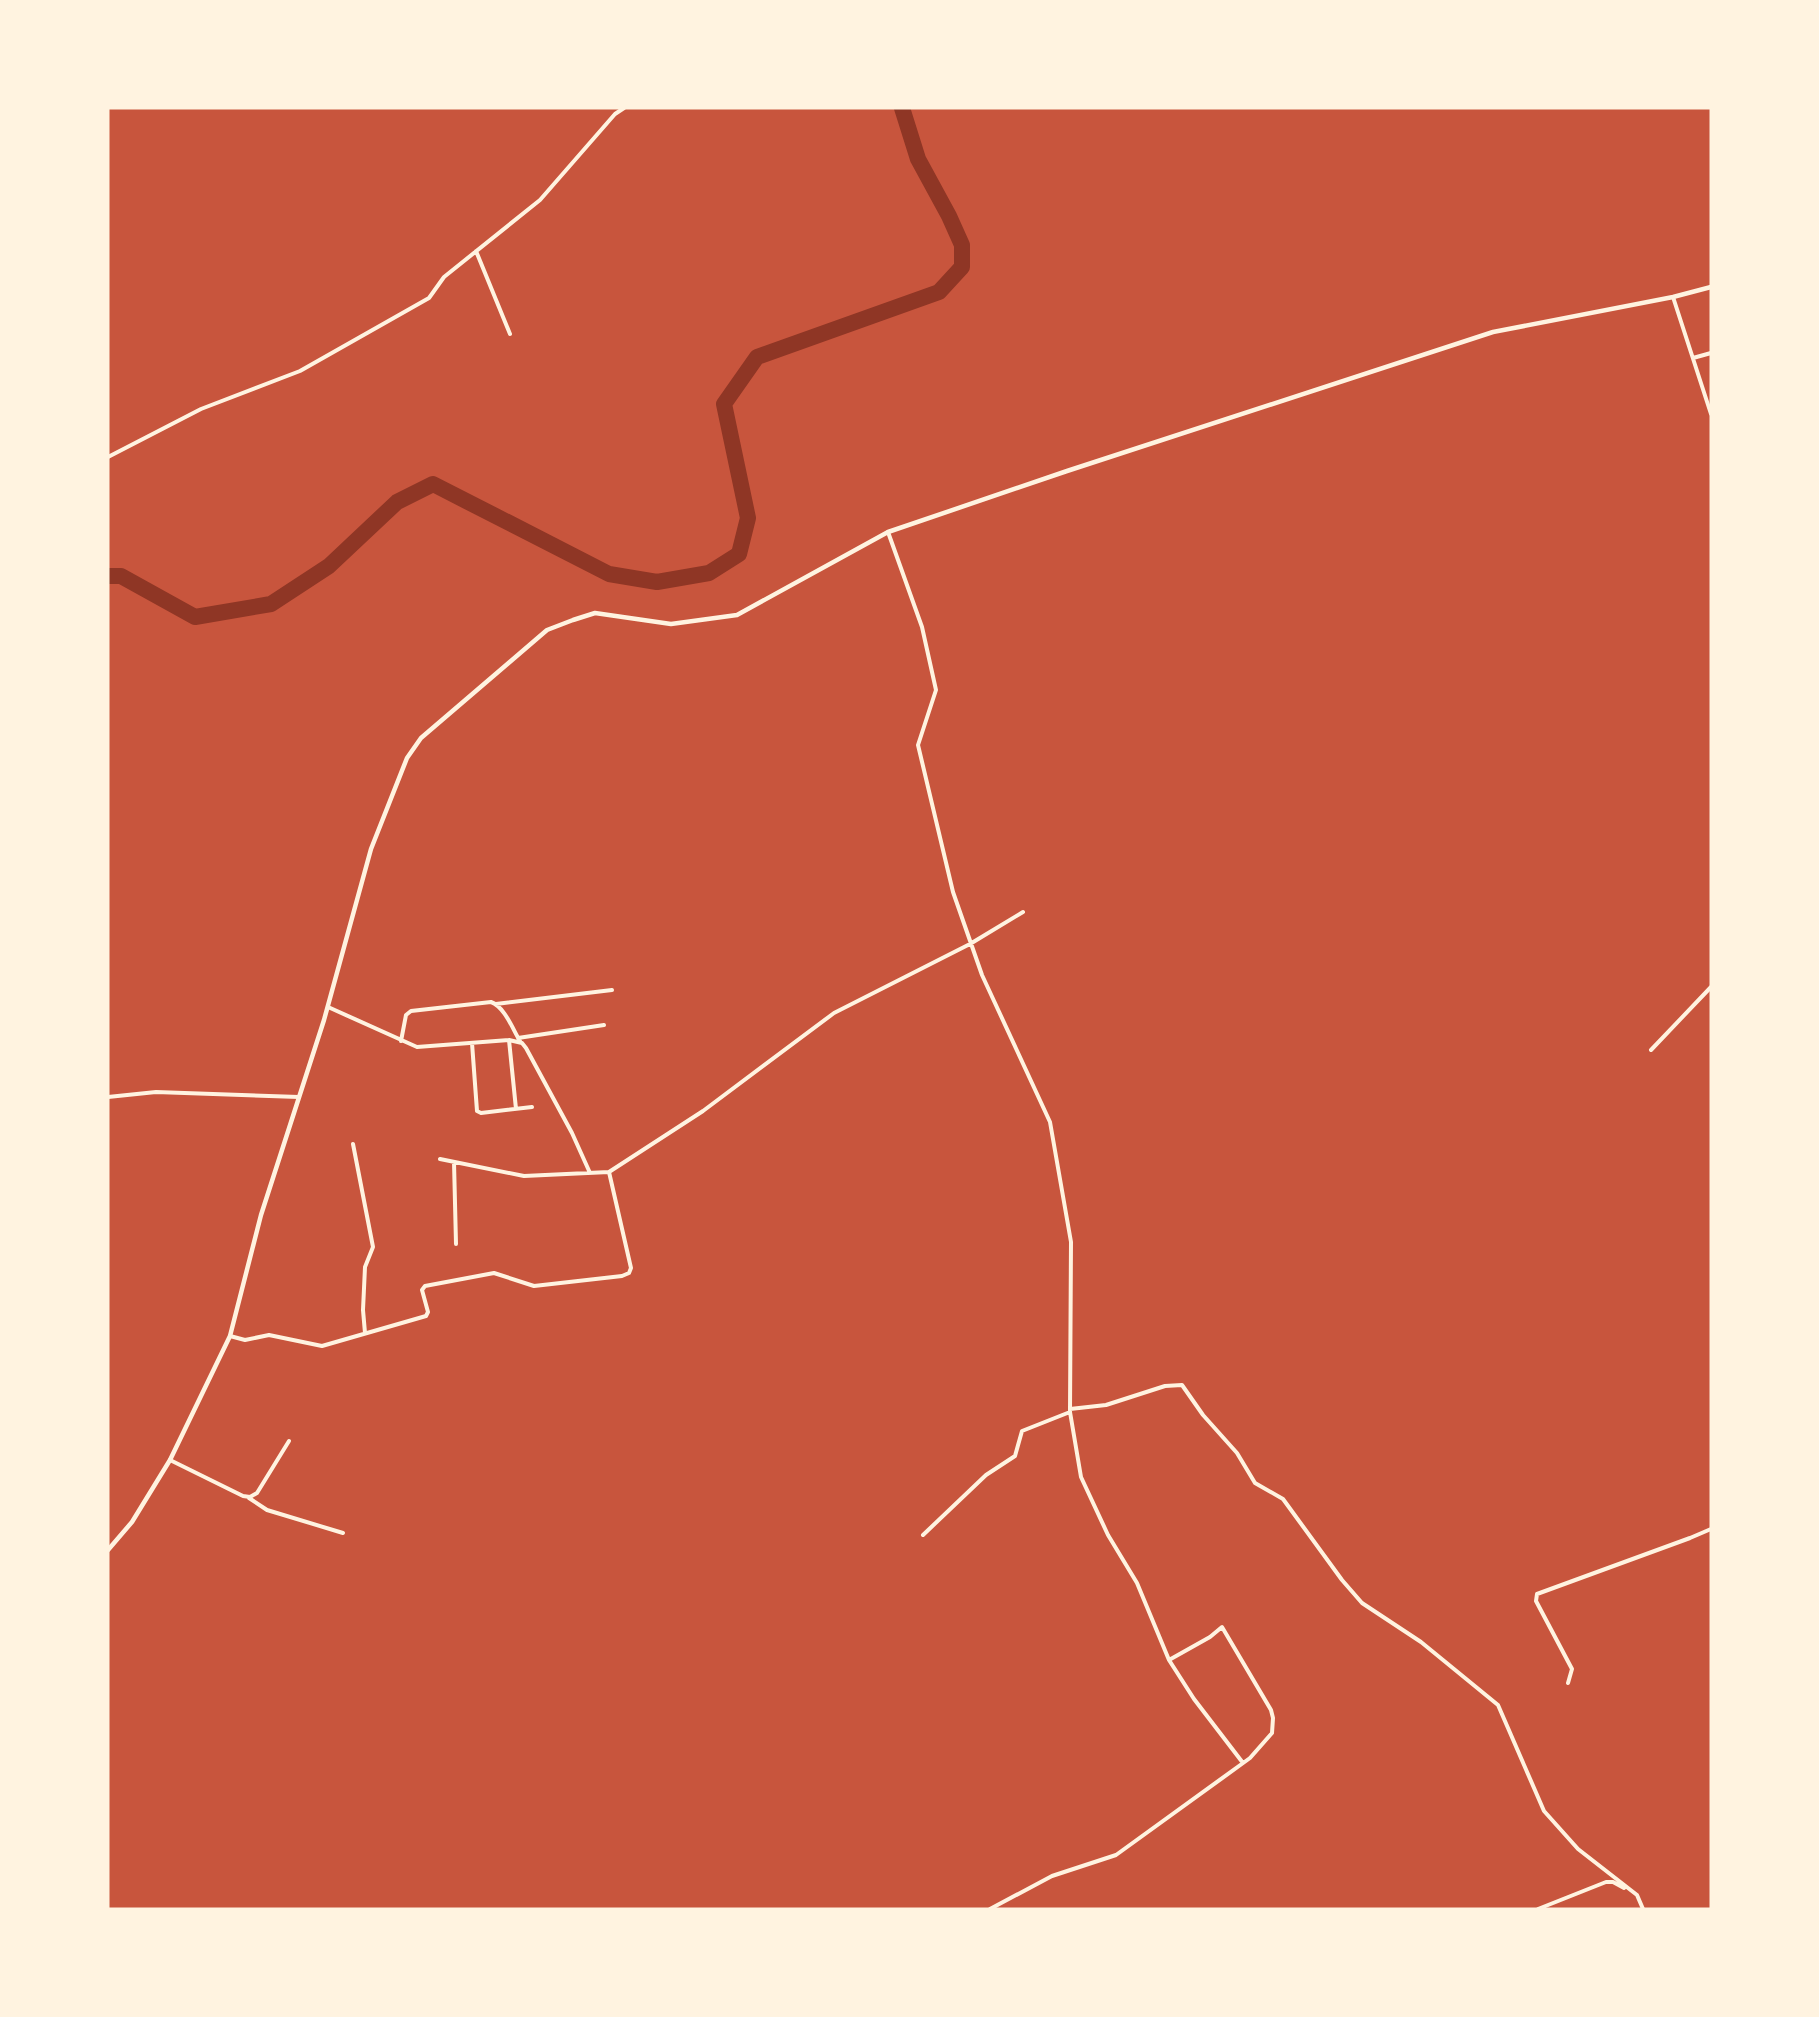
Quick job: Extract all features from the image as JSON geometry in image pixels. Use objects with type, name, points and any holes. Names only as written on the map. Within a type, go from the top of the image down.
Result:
[{"type":"street","points":[[108,457],[201,409],[300,371],[429,298],[444,277],[540,200],[615,114],[624,108]]},
{"type":"street","points":[[476,251],[510,334]]},
{"type":"street","points":[[108,1550],[132,1522],[170,1460],[230,1336],[261,1215],[328,1007],[371,849],[407,758],[421,738],[548,630],[596,614],[671,624],[737,615],[888,532],[1067,471],[1494,332],[1673,297],[1711,287]]},
{"type":"street","points":[[1673,297],[1711,414]]},
{"type":"street","points":[[1693,358],[1711,353]]},
{"type":"street","points":[[888,532],[911,593],[930,659],[936,690],[918,746],[953,892],[982,975],[1050,1122],[1071,1242],[1070,1411],[1081,1477],[1108,1535],[1137,1583],[1169,1660],[1194,1699],[1243,1763]]},
{"type":"street","points":[[440,1159],[524,1176],[609,1172],[703,1111],[834,1013],[970,944],[1023,912]]},
{"type":"street","points":[[1651,1050],[1711,987]]},
{"type":"street","points":[[401,1041],[406,1015],[411,1011],[491,1002],[496,1004],[612,990]]},
{"type":"street","points":[[496,1004],[526,1048],[572,1133],[590,1173]]},
{"type":"street","points":[[328,1007],[421,1048],[509,1040],[522,1043]]},
{"type":"street","points":[[518,1038],[604,1025]]},
{"type":"street","points":[[509,1040],[516,1109]]},
{"type":"street","points":[[472,1043],[477,1111],[481,1113],[532,1107]]},
{"type":"street","points":[[108,1097],[156,1092],[299,1097]]},
{"type":"street","points":[[353,1144],[373,1247],[365,1267],[363,1310],[365,1333]]},
{"type":"street","points":[[454,1162],[456,1244]]},
{"type":"street","points":[[230,1336],[245,1340],[268,1335],[322,1346],[426,1316],[428,1312],[422,1290],[425,1286],[494,1273],[534,1286],[622,1276],[629,1273],[631,1268],[609,1172]]},
{"type":"street","points":[[923,1535],[986,1475],[1015,1456],[1021,1432],[1070,1411],[1106,1405],[1165,1386],[1182,1385],[1203,1415],[1237,1453],[1255,1483],[1283,1499],[1342,1580],[1362,1603],[1421,1642],[1498,1705],[1544,1811],[1578,1849],[1637,1895],[1643,1909]]},
{"type":"street","points":[[248,1497],[257,1493],[289,1441]]},
{"type":"street","points":[[170,1460],[248,1497],[267,1510],[343,1533]]},
{"type":"street","points":[[1568,1683],[1572,1669],[1536,1601],[1537,1594],[1711,1529]]},
{"type":"street","points":[[990,1909],[1052,1876],[1116,1855],[1243,1763],[1272,1732],[1271,1710],[1222,1627],[1210,1637],[1169,1660]]},
{"type":"street","points":[[1539,1909],[1609,1882],[1617,1883],[1637,1895]]},
{"type":"waterway","points":[[108,576],[121,576],[195,617],[271,604],[329,566],[397,502],[433,484],[609,574],[657,582],[709,573],[739,554],[748,518],[724,404],[757,357],[939,292],[962,267],[962,245],[918,159],[902,108]]}]
